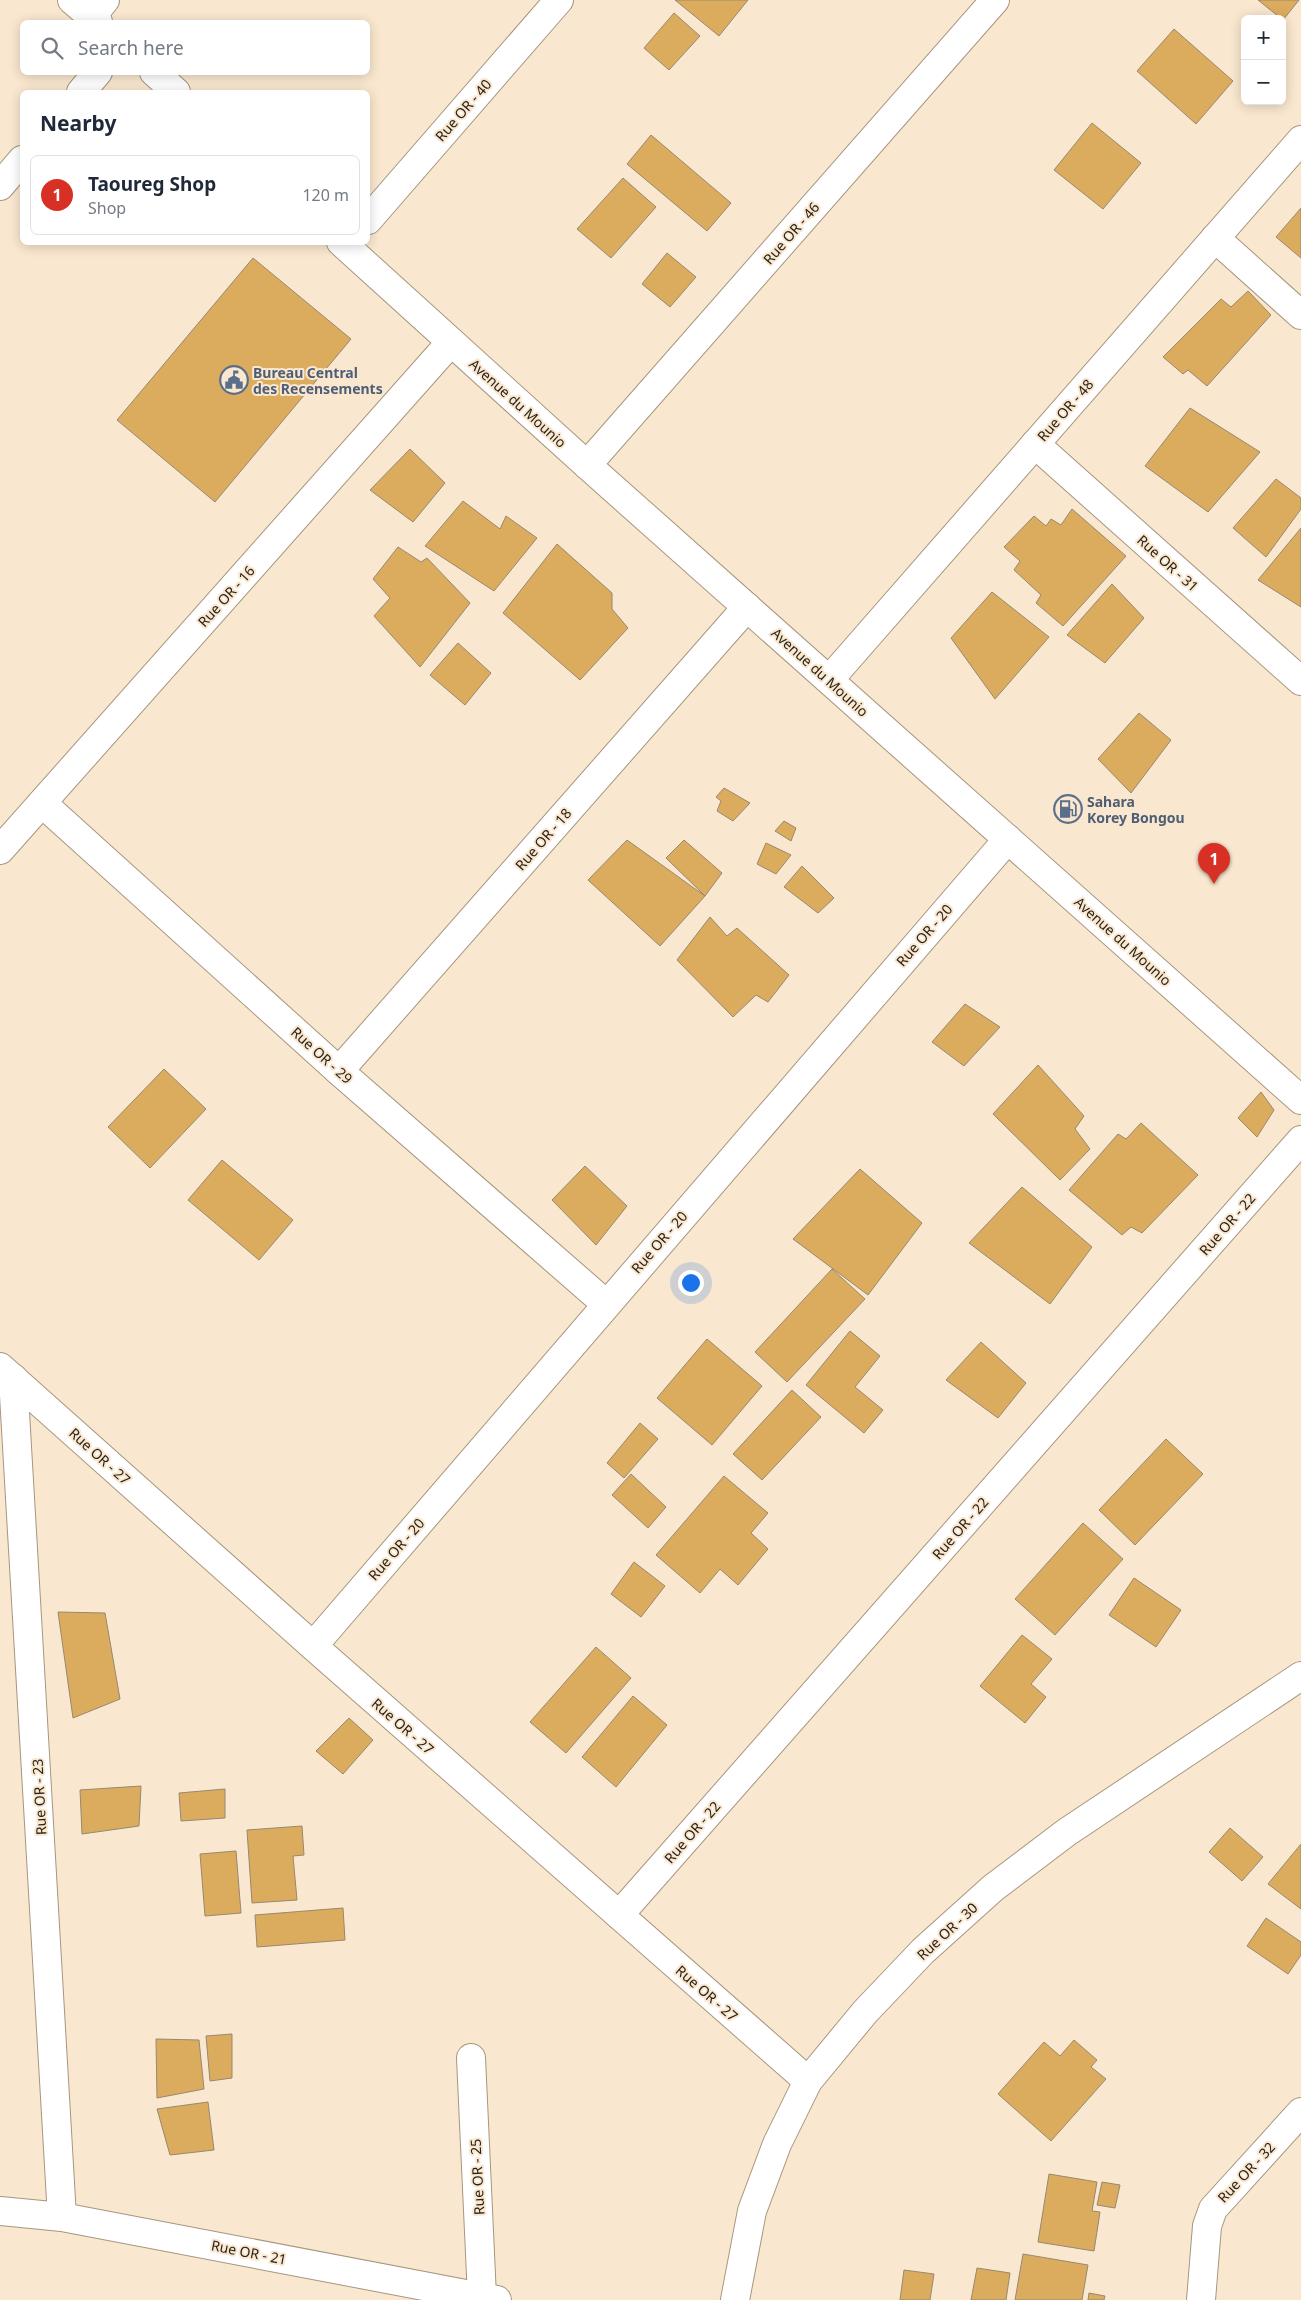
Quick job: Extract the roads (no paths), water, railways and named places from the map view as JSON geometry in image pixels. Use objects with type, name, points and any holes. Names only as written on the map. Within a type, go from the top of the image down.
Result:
[{"type":"street","name":"Rue OR - 40","points":[[370,218],[559,0]]},
{"type":"street","name":"Rue OR - 46","points":[[588,465],[995,0]]},
{"type":"street","points":[[83,90],[95,75]]},
{"type":"street","points":[[157,75],[174,90]]},
{"type":"street","name":"Rue OR - 48","points":[[829,680],[1301,140]]},
{"type":"street","points":[[0,186],[20,162]]},
{"type":"street","points":[[1215,238],[1301,315]]},
{"type":"street","name":"Avenue du Mounio","points":[[346,245],[588,465],[1301,1100]]},
{"type":"street","name":"Rue OR - 16","points":[[0,850],[451,342]]},
{"type":"street","name":"Rue OR - 31","points":[[1035,444],[1301,681]]},
{"type":"street","name":"Rue OR - 18","points":[[339,1071],[747,607]]},
{"type":"street","name":"Rue OR - 29","points":[[42,803],[339,1071],[606,1304]]},
{"type":"street","name":"Rue OR - 20","points":[[312,1646],[1008,839]]},
{"type":"street","name":"Rue OR - 22","points":[[618,1916],[1301,1140]]},
{"type":"street","name":"Rue OR - 27","points":[[6,1373],[312,1646],[808,2081]]},
{"type":"street","name":"Rue OR - 23","points":[[6,1373],[62,2217]]},
{"type":"street","name":"Rue OR - 30","points":[[735,2300],[752,2211],[777,2144],[808,2081],[865,2012],[923,1951],[993,1888],[1067,1832],[1301,1676]]},
{"type":"street","name":"Rue OR - 25","points":[[471,2058],[489,2298]]},
{"type":"street","name":"Rue OR - 32","points":[[1202,2300],[1207,2226],[1212,2209],[1301,2112]]},
{"type":"street","name":"Rue OR - 21","points":[[0,2211],[62,2217],[489,2298]]},
{"type":"place","name":"Bureau Central des Recensements","points":[[234,380]]},
{"type":"place","name":"Sahara Korey Bongou","points":[[1068,809]]},
{"type":"place","name":"Taoureg Shop","points":[[1214,884]]}]
